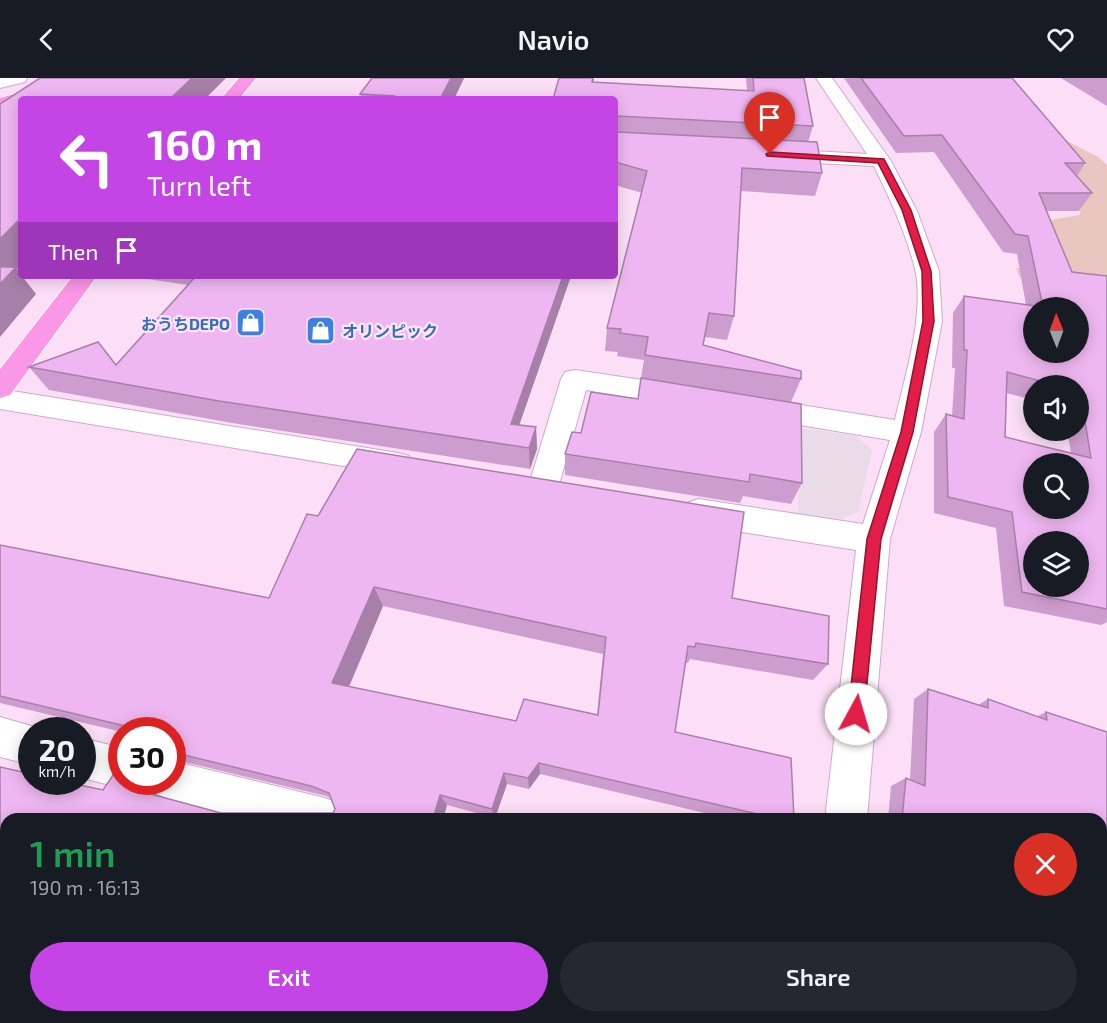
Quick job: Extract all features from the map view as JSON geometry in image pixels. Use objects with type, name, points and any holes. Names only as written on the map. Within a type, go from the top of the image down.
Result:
[{"type":"main road","points":[[0,90],[46,78]]},
{"type":"main road","points":[[25,96],[89,78]]},
{"type":"main road","points":[[233,96],[248,78]]},
{"type":"main road","points":[[0,103],[18,98]]},
{"type":"main road","points":[[0,388],[84,279]]},
{"type":"street","points":[[0,83],[19,78]]},
{"type":"street","points":[[824,78],[881,161],[906,210],[927,271],[928,321],[907,432],[874,539],[847,813]]},
{"type":"street","points":[[66,96],[108,84]]},
{"type":"street","points":[[0,115],[18,110]]},
{"type":"street","points":[[754,154],[881,161]]},
{"type":"street","points":[[543,487],[575,379],[907,432]]},
{"type":"street","points":[[0,399],[425,468]]},
{"type":"street","points":[[673,508],[874,539]]},
{"type":"street","points":[[0,737],[18,742]]},
{"type":"street","points":[[186,784],[302,813]]},
{"type":"shaded area","points":[[1067,141],[1098,157],[1107,165],[1107,296],[1020,278],[1016,268],[1072,271],[1051,220],[1080,215],[1082,182],[1058,147]]},
{"type":"shaded area","points":[[799,428],[856,436],[872,451],[858,512],[842,519],[798,513]]},
{"type":"building","points":[[40,78],[192,78],[173,96],[18,96],[18,221],[0,239],[0,104]]},
{"type":"building","points":[[372,78],[451,78],[442,96],[360,94]]},
{"type":"building","points":[[559,78],[593,78],[592,82],[754,91],[753,78],[804,78],[813,126],[618,116],[618,96],[554,96]]},
{"type":"building","points":[[861,78],[1012,78],[1085,163],[1065,163],[1092,193],[1039,193],[1072,272],[1107,276],[1107,609],[1047,597],[1089,597],[1089,531],[1023,531],[1022,592],[1012,512],[948,497],[946,414],[964,419],[967,350],[964,350],[964,296],[1023,304],[1023,363],[1089,363],[1089,297],[1041,297],[1028,236],[1015,234],[942,135],[904,136]],"holes":[[[1007,372],[1023,376],[1089,375],[1088,441],[1091,458],[1089,458],[1089,519],[1023,519],[1023,453],[1071,453],[1005,437]]]},
{"type":"building","points":[[618,132],[817,142],[822,173],[742,168],[734,316],[709,313],[703,345],[801,371],[801,379],[645,355],[648,337],[620,333],[621,329],[607,328],[647,171],[618,163]]},
{"type":"building","points":[[0,267],[16,267],[0,284]]},
{"type":"building","name":"オリンピック","points":[[193,279],[562,279],[511,424],[536,427],[529,448],[219,401],[29,367],[98,342],[116,365]]},
{"type":"building","points":[[641,378],[801,404],[802,483],[750,474],[749,482],[565,454],[572,432],[581,433],[591,392],[638,399]]},
{"type":"building","points":[[357,449],[744,512],[732,598],[829,616],[828,664],[696,643],[695,647],[688,646],[675,732],[791,758],[794,813],[753,813],[539,763],[528,778],[504,773],[492,809],[440,795],[435,813],[333,813],[335,809],[329,793],[311,786],[186,755],[186,717],[108,717],[108,722],[96,719],[96,717],[0,696],[0,545],[269,598],[307,514],[318,516]],"holes":[[[374,587],[606,637],[598,715],[524,699],[516,721],[332,683]]]},
{"type":"building","points":[[928,689],[988,708],[988,699],[1047,720],[1046,712],[1107,732],[1107,813],[903,813],[906,778],[925,786]]},
{"type":"building","points":[[0,767],[18,771],[18,795],[96,795],[96,789],[103,790],[108,783],[108,795],[154,795],[221,813],[0,813]]},
{"type":"place","name":"おうちDEPO","points":[[251,323]]},
{"type":"place","name":"オリンピック","points":[[321,330]]},
{"type":"route","points":[[770,154],[881,161],[906,210],[927,271],[928,321],[907,432],[874,539],[856,714]]}]
